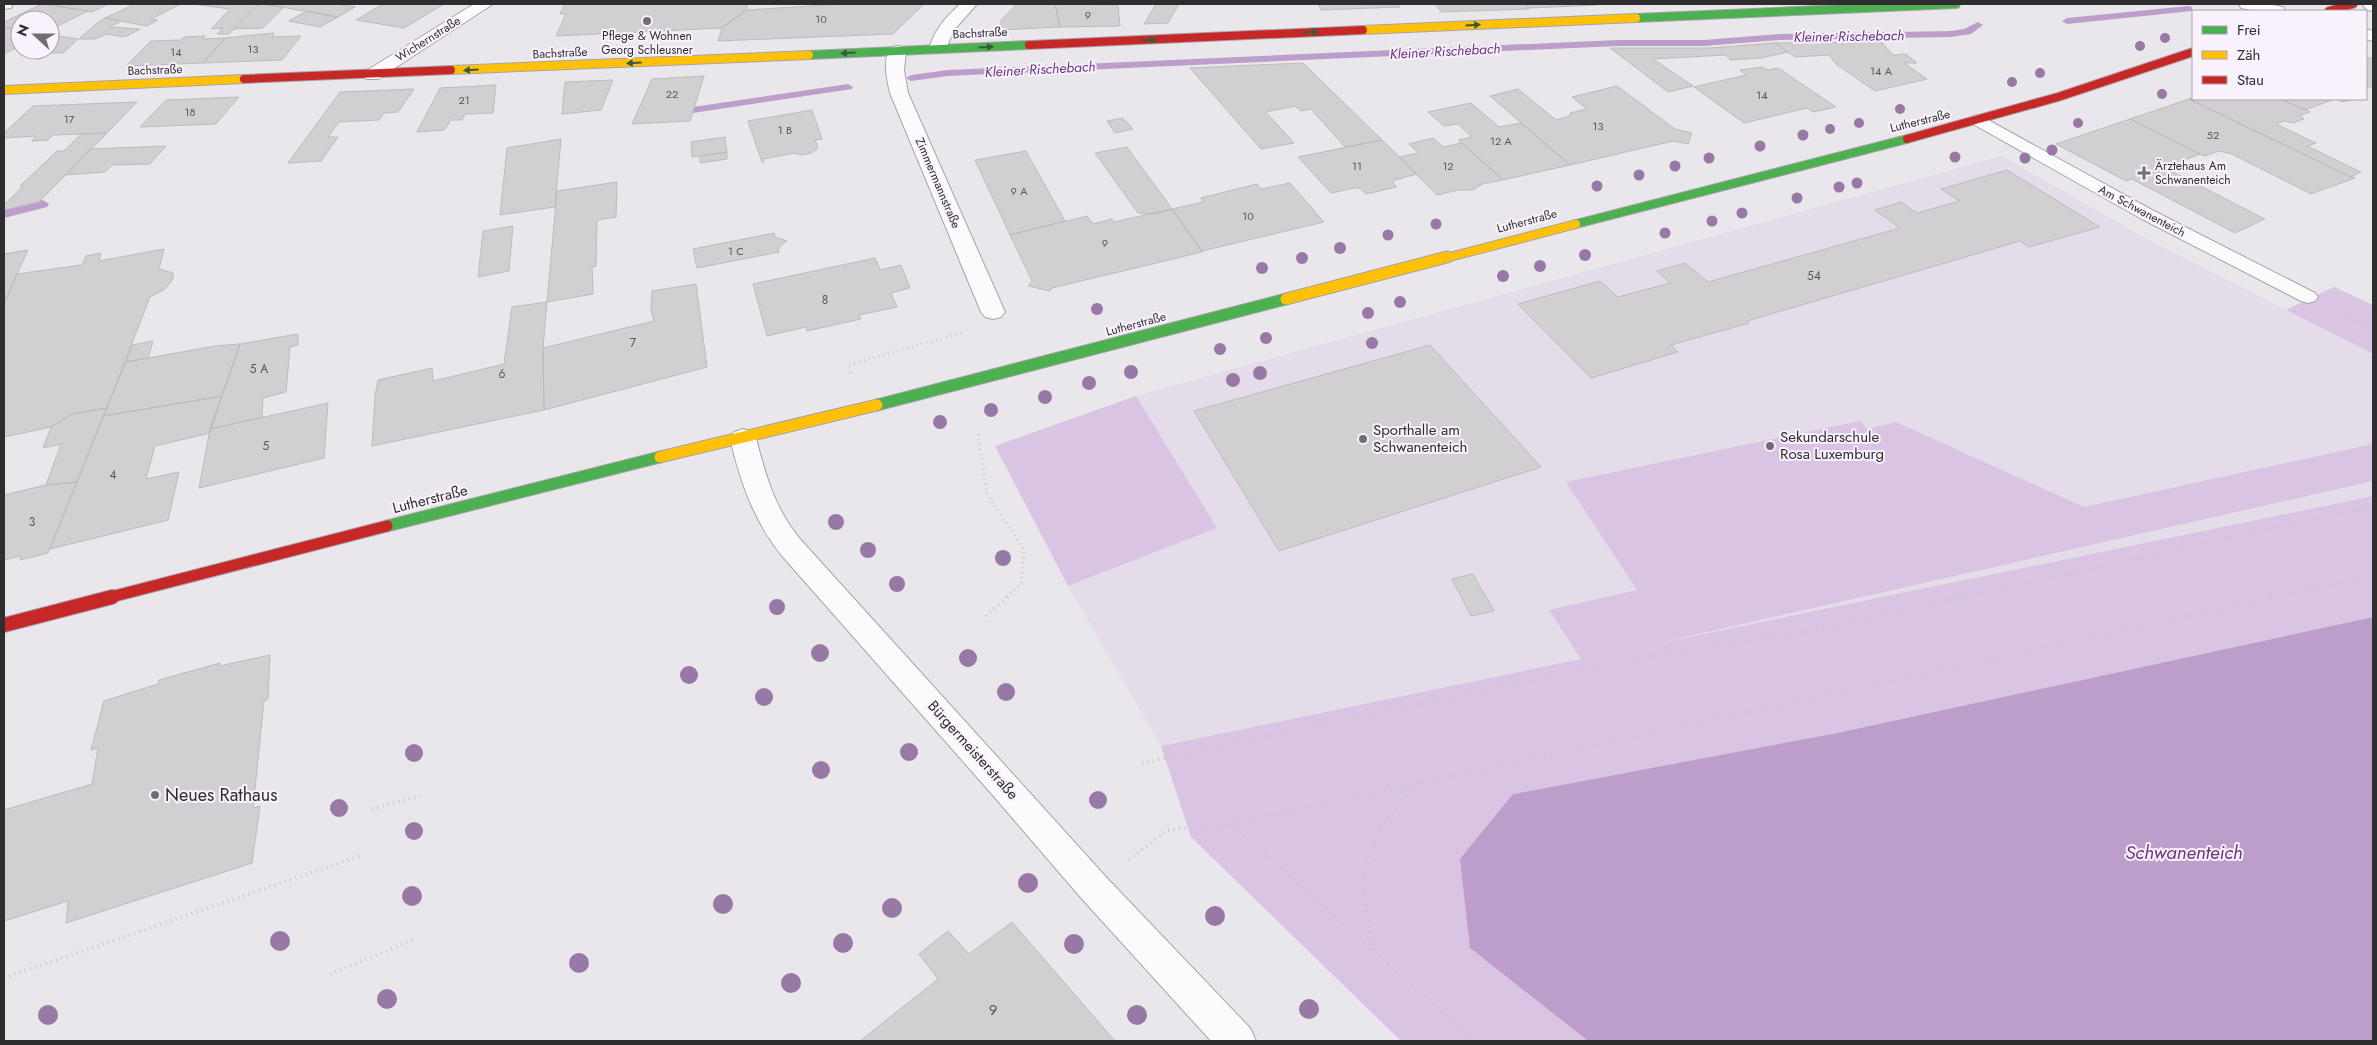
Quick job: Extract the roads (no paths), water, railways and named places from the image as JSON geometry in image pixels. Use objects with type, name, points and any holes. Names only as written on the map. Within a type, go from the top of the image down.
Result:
[{"type":"street","name":"Wichernstraße","points":[[372,75],[485,4]]},
{"type":"street","points":[[938,49],[940,38],[947,26],[970,4]]},
{"type":"street","name":"Bachstraße","points":[[4,90],[1956,4]]},
{"type":"street","points":[[2247,4],[2273,10]]},
{"type":"street","points":[[2332,10],[2353,4]]},
{"type":"street","name":"Zimmermannstraße","points":[[897,51],[895,70],[899,93],[993,312]]},
{"type":"street","name":"Lutherstraße","points":[[4,624],[629,464],[866,408],[1979,120],[2058,97],[2192,52]]},
{"type":"street","name":"Bürgermeisterstraße","points":[[743,438],[753,477],[767,511],[780,533],[802,560],[970,746],[1094,888],[1238,1041]]},
{"type":"lane","name":"Am Schwanenteich","points":[[1979,120],[2146,214],[2308,297]]},
{"type":"water","name":"Schwanenteich","points":[[2373,617],[2373,1041],[1588,1041],[1470,948],[1460,859],[1513,794],[1837,733]]},
{"type":"waterway","name":"Kleiner Rischebach","points":[[2067,21],[2188,9]]},
{"type":"waterway","name":"Kleiner Rischebach","points":[[911,78],[948,73],[1618,43],[1704,43],[1779,37],[1951,34],[1967,32],[1978,25]]},
{"type":"waterway","name":"Kleiner Rischebach","points":[[693,110],[848,87]]},
{"type":"waterway","name":"Kleiner Rischebach","points":[[4,214],[43,204]]},
{"type":"place","name":"Pflege & Wohnen Georg Schleusner","points":[[647,21]]},
{"type":"place","name":"Ärztehaus Am Schwanenteich","points":[[2144,173]]},
{"type":"place","name":"Sporthalle am Schwanenteich","points":[[1363,439]]},
{"type":"place","name":"Sekundarschule Rosa Luxemburg","points":[[1770,446]]},
{"type":"place","name":"Neues Rathaus","points":[[155,795]]}]
